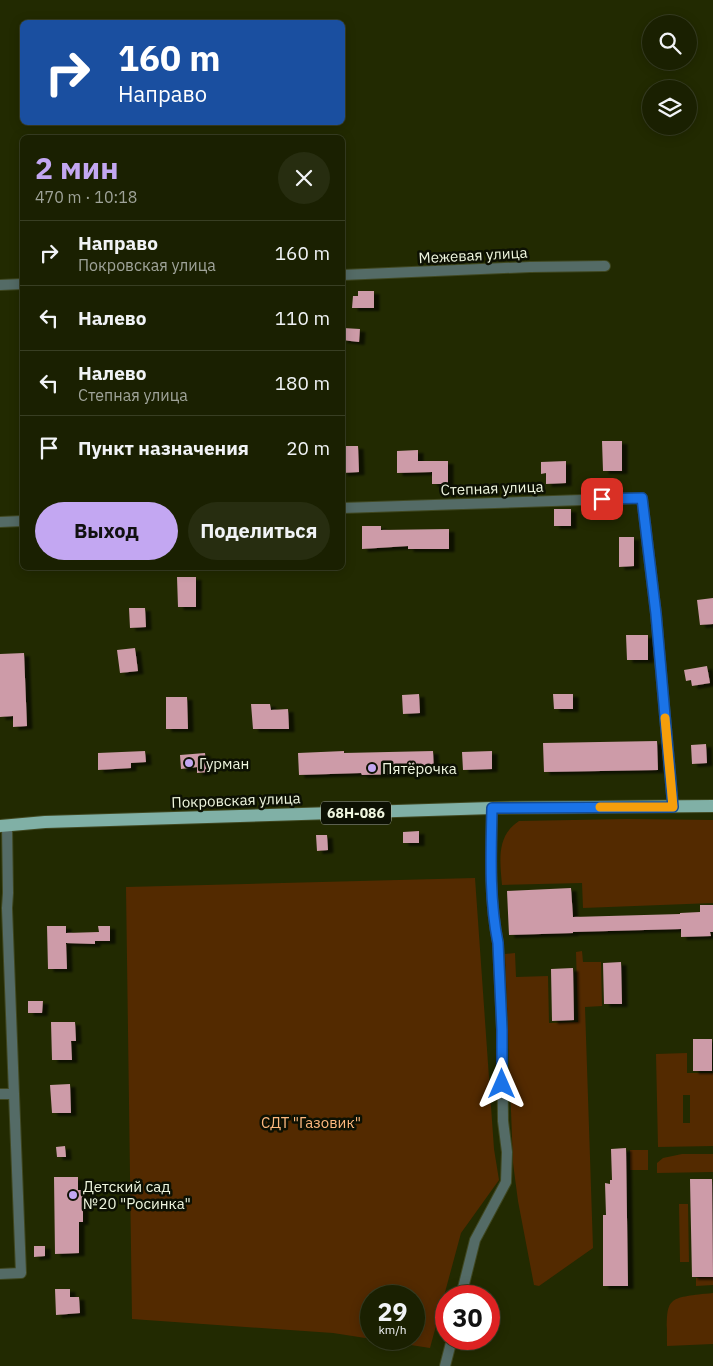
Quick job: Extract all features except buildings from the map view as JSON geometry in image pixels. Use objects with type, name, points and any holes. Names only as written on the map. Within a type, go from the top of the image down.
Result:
[{"type":"main road","name":"Покровская улица","points":[[3,826],[45,822],[492,808],[713,806]]},
{"type":"street","name":"Межевая улица","points":[[345,275],[530,267],[605,266]]},
{"type":"street","points":[[0,285],[20,284]]},
{"type":"street","name":"Степная улица","points":[[345,508],[642,498],[656,614],[673,807]]},
{"type":"street","points":[[0,522],[20,521]]},
{"type":"street","points":[[465,1285],[475,1240],[506,1182],[507,1152],[503,1121],[502,1020],[491,866],[492,808]]},
{"type":"street","points":[[0,1274],[21,1273],[14,1094],[3,908],[8,893],[3,826]]},
{"type":"street","points":[[0,1094],[14,1094]]},
{"type":"street","points":[[445,1366],[449,1350]]},
{"type":"green space","points":[[713,820],[713,903],[583,908],[582,883],[502,885],[500,858],[503,842],[506,834],[519,821]]},
{"type":"green space","name":"СДТ \"Газовик\"","points":[[475,878],[494,1149],[499,1180],[461,1233],[447,1285],[435,1285],[435,1329],[430,1348],[425,1347],[425,1285],[360,1285],[360,1337],[333,1333],[132,1319],[126,887]]},
{"type":"green space","points":[[582,951],[583,962],[601,962],[602,1006],[585,1007],[593,1248],[539,1286],[534,1285],[518,1201],[513,1163],[505,954],[515,953],[516,977],[548,976],[549,1023],[578,1022],[576,952]]},
{"type":"green space","points":[[687,1053],[687,1073],[713,1073],[713,1146],[658,1147],[656,1054]],"holes":[[[683,1095],[690,1095],[690,1123],[683,1123]]]},
{"type":"green space","points":[[630,1150],[648,1150],[648,1170],[630,1170]]},
{"type":"green space","points":[[682,1154],[713,1154],[713,1172],[657,1173],[657,1163],[663,1158]]},
{"type":"green space","points":[[679,1204],[688,1204],[689,1262],[680,1262]]},
{"type":"green space","points":[[713,1277],[713,1285],[696,1286],[696,1278]]},
{"type":"green space","points":[[713,1293],[713,1344],[667,1346],[667,1318],[671,1303],[685,1296]]},
{"type":"slow traffic","points":[[600,807],[673,807],[665,718]]},
{"type":"place","name":"Гурман","points":[[189,763]]},
{"type":"place","name":"Пятёрочка","points":[[372,768]]},
{"type":"place","name":"Детский сад №20 \"Росинка\"","points":[[73,1195]]},
{"type":"route","points":[[502,1084],[502,1030],[498,943],[495,929],[491,866],[492,808],[673,807],[656,614],[642,498],[602,499]]}]
